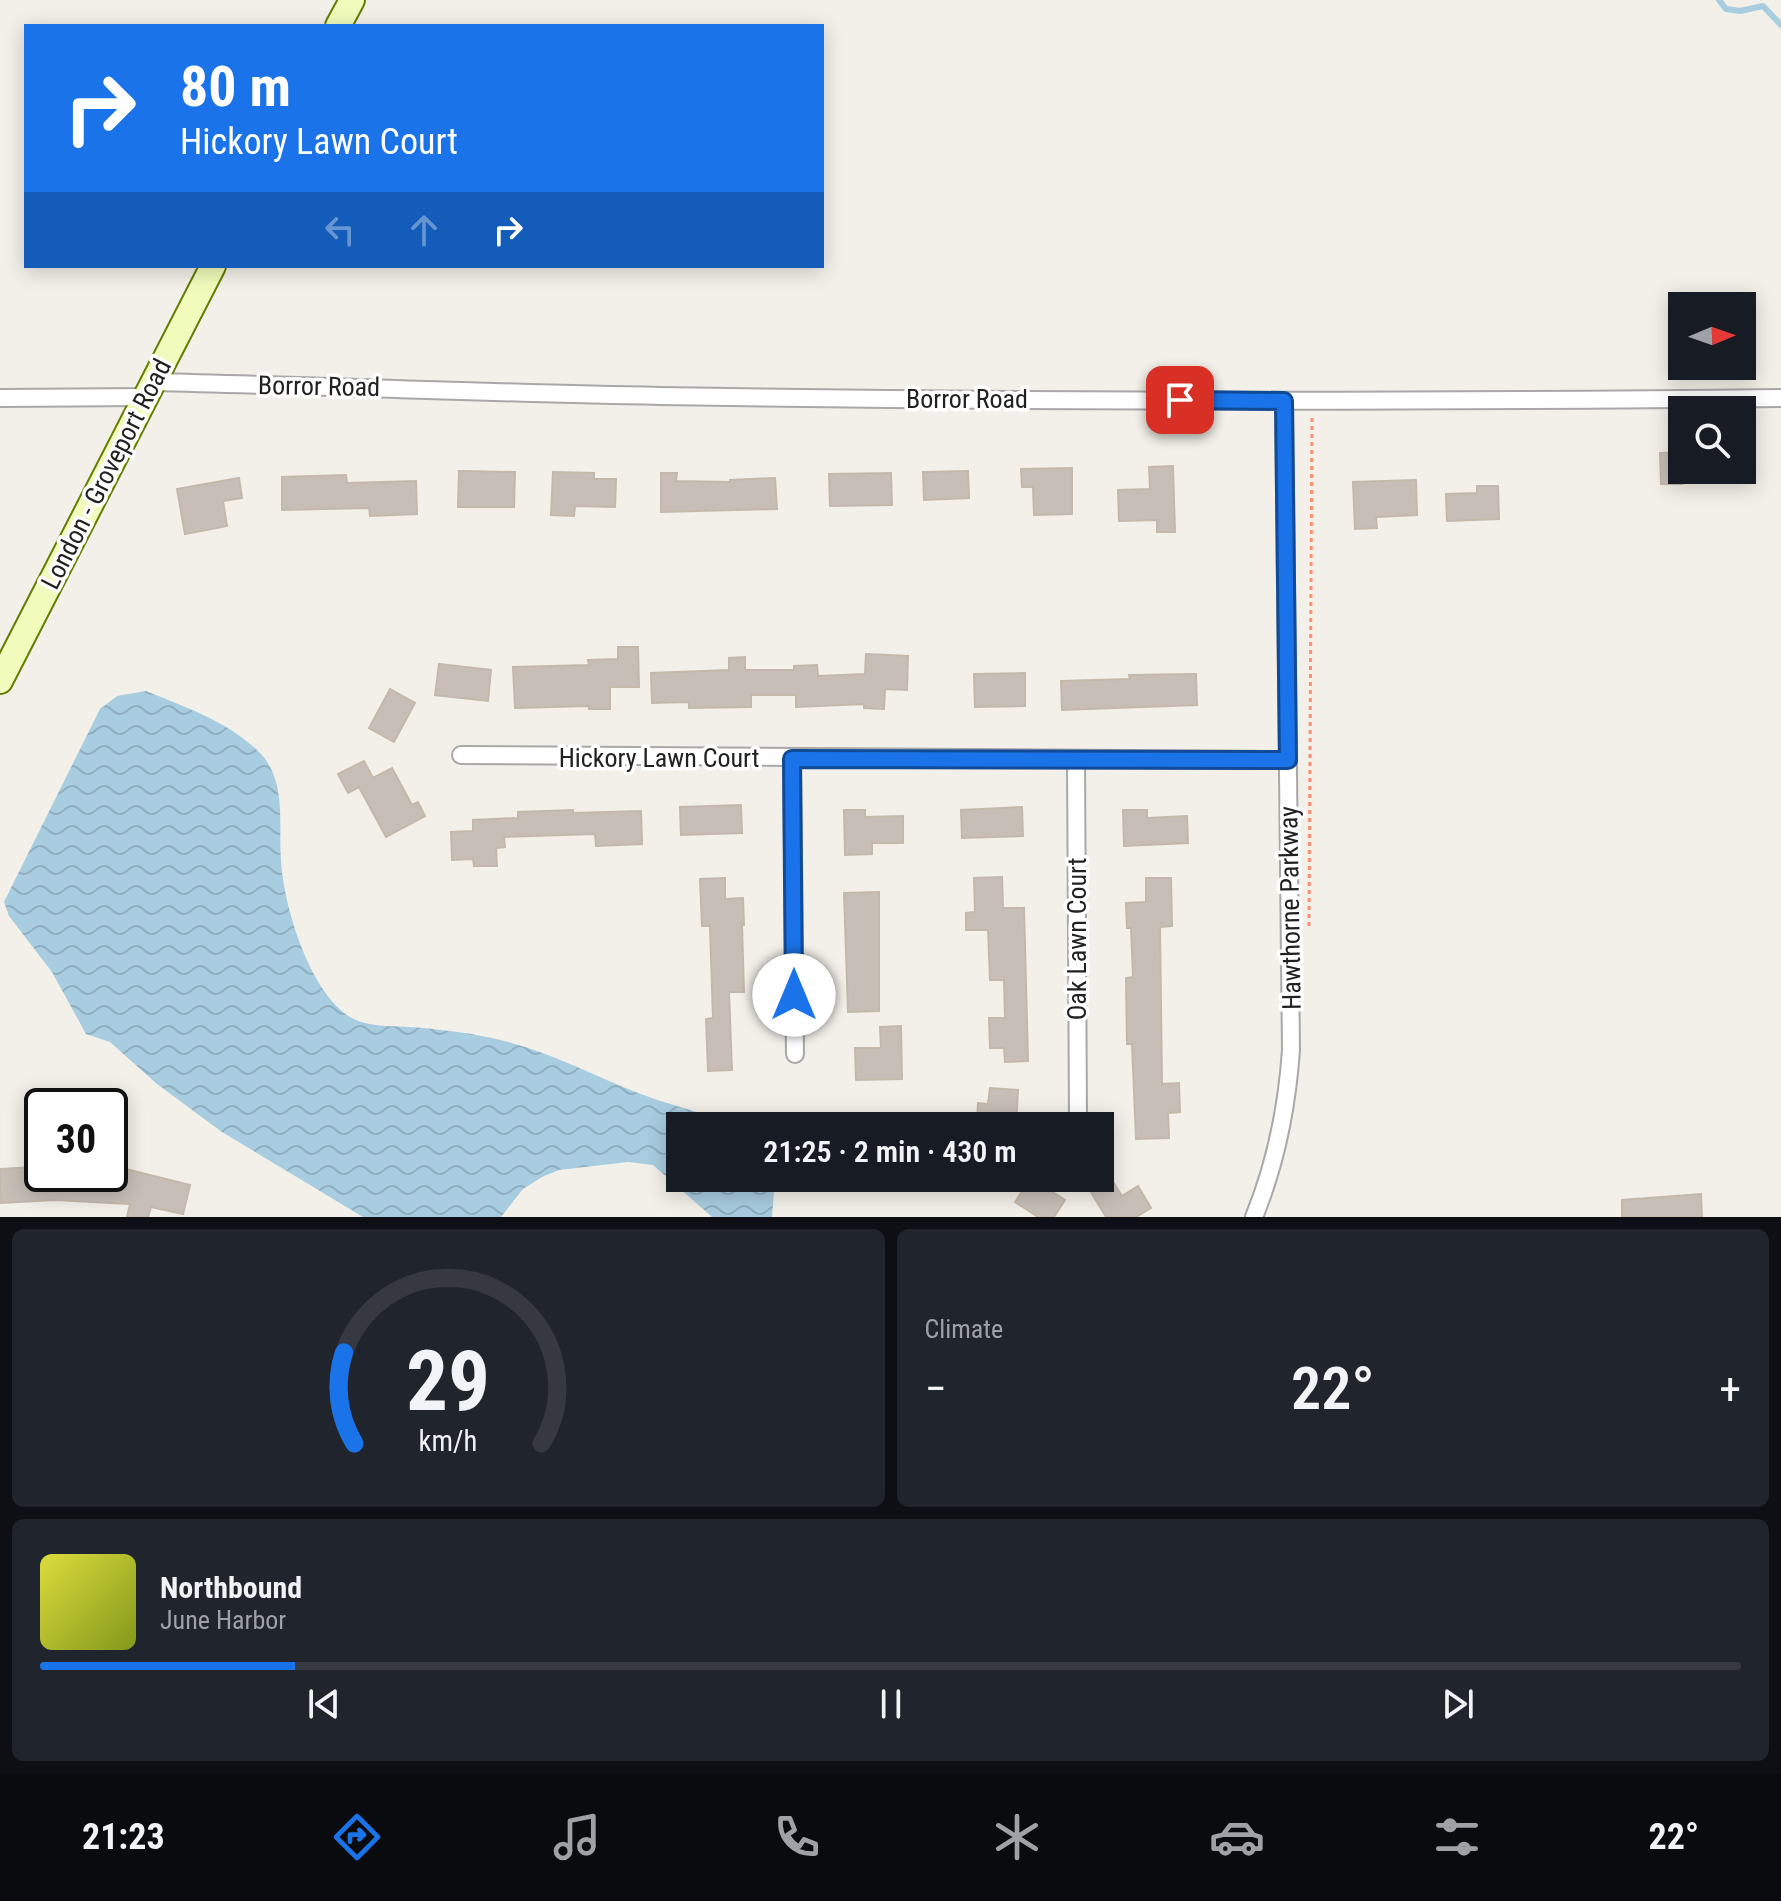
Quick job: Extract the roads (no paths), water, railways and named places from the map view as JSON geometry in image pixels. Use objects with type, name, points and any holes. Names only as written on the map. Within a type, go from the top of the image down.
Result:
[{"type":"main road","points":[[339,24],[352,0]]},
{"type":"main road","name":"London - Groveport Road","points":[[0,681],[212,268]]},
{"type":"street","name":"Borror Road","points":[[0,398],[150,390],[1284,401],[1781,398]]},
{"type":"street","name":"Hawthorne Parkway","points":[[1254,1217],[1265,1190],[1281,1129],[1288,1094],[1291,1050],[1284,401]]},
{"type":"street","name":"Hickory Lawn Court","points":[[461,755],[1288,760]]},
{"type":"street","points":[[792,759],[795,1054]]},
{"type":"street","name":"Oak Lawn Court","points":[[1076,759],[1078,1112]]},
{"type":"water","points":[[146,691],[190,709],[246,740],[267,763],[278,789],[283,880],[293,924],[311,968],[335,1005],[358,1021],[376,1025],[461,1032],[518,1045],[641,1094],[697,1112],[666,1112],[666,1176],[653,1165],[628,1162],[559,1170],[523,1189],[501,1217],[363,1217],[222,1132],[157,1084],[110,1042],[86,1034],[52,972],[9,916],[4,902],[100,709],[117,696]]},
{"type":"water","points":[[684,1192],[774,1192],[772,1217],[712,1217]]},
{"type":"waterway","points":[[1719,0],[1726,9],[1740,11],[1763,6],[1781,25]]}]
